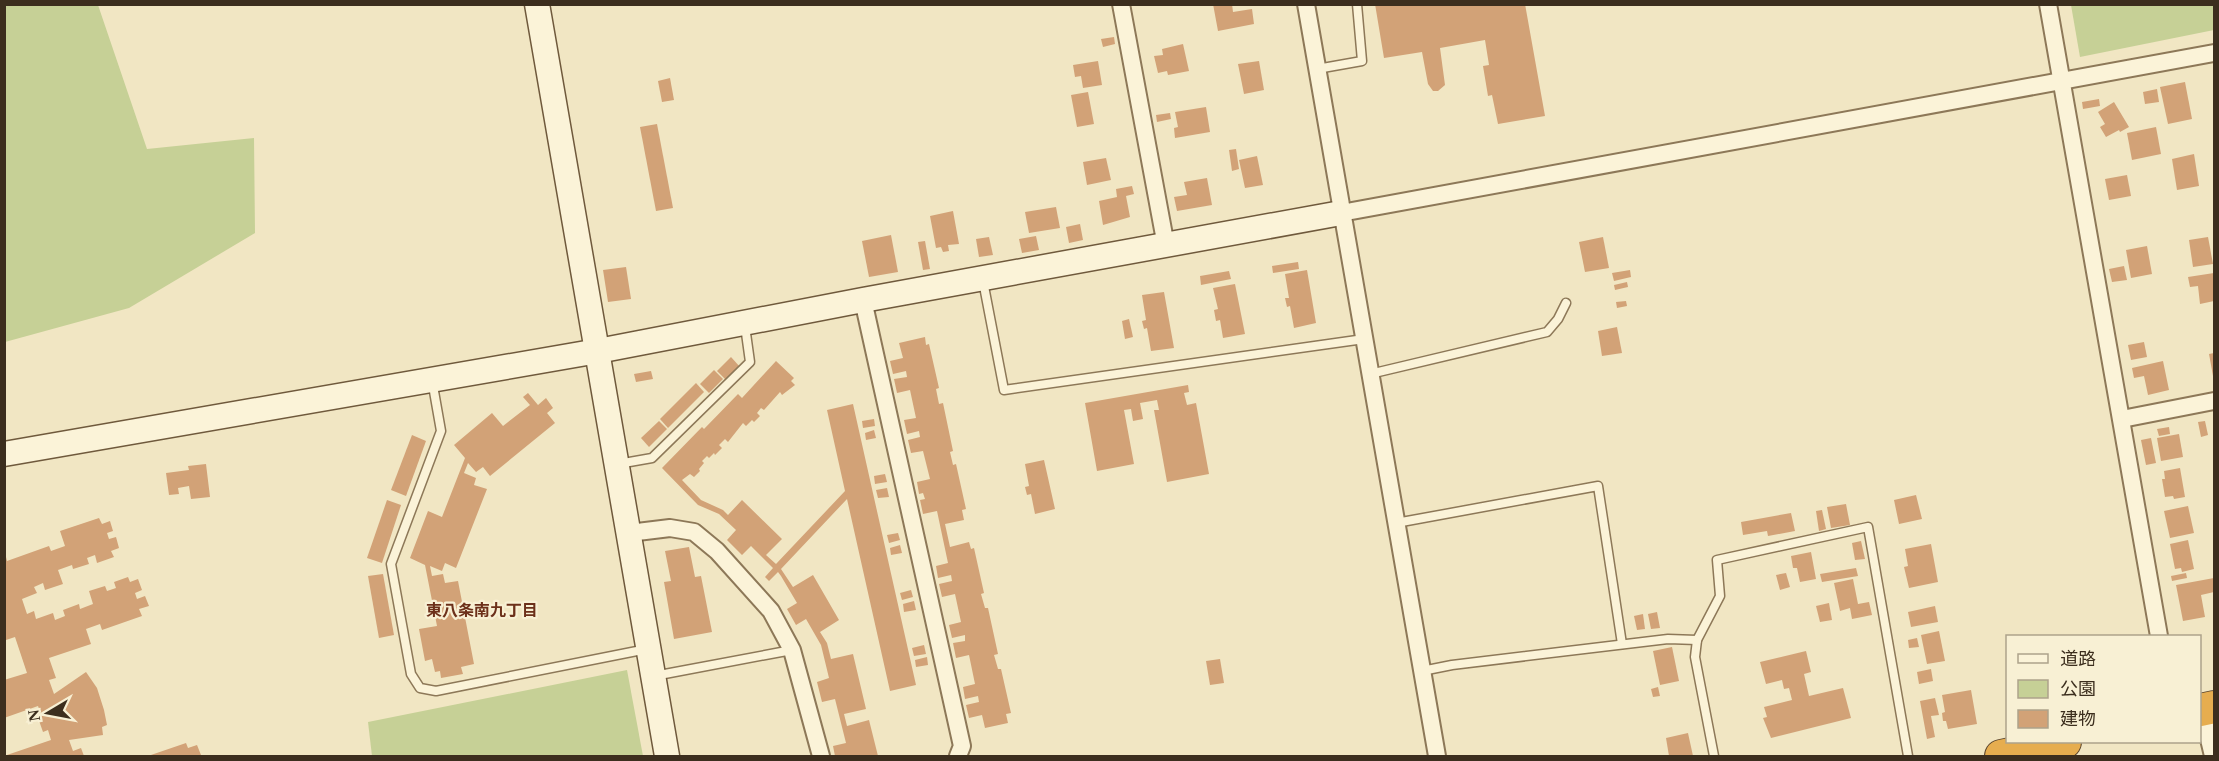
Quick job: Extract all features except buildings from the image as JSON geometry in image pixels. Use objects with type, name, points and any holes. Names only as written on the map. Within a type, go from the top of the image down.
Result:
[{"type":"highway","points":[[2001,756],[2056,743]]},
{"type":"street","points":[[537,4],[667,756]]},
{"type":"street","points":[[1121,4],[1166,246]]},
{"type":"street","points":[[1306,4],[1437,756]]},
{"type":"street","points":[[2048,4],[2159,635]]},
{"type":"street","points":[[4,454],[598,351],[863,300],[2214,53]]},
{"type":"street","points":[[863,300],[962,747],[958,756]]},
{"type":"street","points":[[2122,419],[2214,401]]},
{"type":"street","points":[[629,533],[670,528],[694,531],[717,551],[771,611],[792,650],[821,756]]},
{"type":"street","points":[[2205,709],[2213,756]]},
{"type":"lane","points":[[1317,69],[1362,61],[1358,4]]},
{"type":"lane","points":[[983,279],[1004,390],[1364,339]]},
{"type":"lane","points":[[1370,374],[1547,332],[1558,319],[1566,303]]},
{"type":"lane","points":[[617,464],[652,458],[750,362],[744,323]]},
{"type":"lane","points":[[432,380],[441,431],[391,564],[411,674],[420,688],[436,691],[648,649]]},
{"type":"lane","points":[[1396,523],[1598,486],[1622,644]]},
{"type":"lane","points":[[1714,756],[1695,657],[1697,640],[1720,596],[1717,560],[1868,527],[1908,756]]},
{"type":"lane","points":[[1422,671],[1452,665],[1622,644],[1668,639],[1697,640]]},
{"type":"lane","points":[[652,676],[792,650]]},
{"type":"green space","points":[[5,4],[98,5],[147,149],[254,138],[255,233],[129,308],[5,342]]},
{"type":"green space","points":[[2071,5],[2214,5],[2214,30],[2080,57]]},
{"type":"green space","points":[[627,670],[643,756],[372,756],[368,722]]},
{"type":"district","name":"東八条南九丁目","points":[[482,610]]}]
